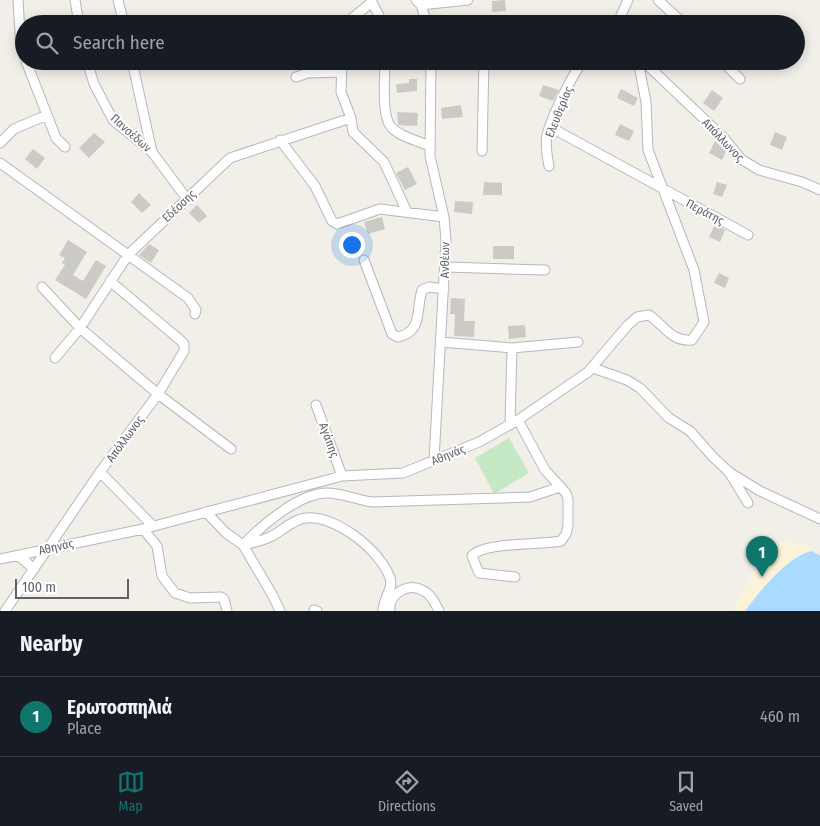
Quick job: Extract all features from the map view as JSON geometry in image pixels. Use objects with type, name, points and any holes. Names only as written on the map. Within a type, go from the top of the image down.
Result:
[{"type":"street","points":[[18,0],[19,15]]},
{"type":"street","points":[[75,0],[78,15]]},
{"type":"street","points":[[118,0],[122,15]]},
{"type":"street","points":[[424,15],[419,3],[468,0]]},
{"type":"street","points":[[621,15],[628,0]]},
{"type":"street","points":[[658,0],[674,15]]},
{"type":"street","points":[[355,15],[371,1],[378,15]]},
{"type":"street","points":[[30,70],[56,138],[65,147]]},
{"type":"street","name":"Πανσέδων","points":[[90,70],[94,84],[113,120],[152,152],[187,199]]},
{"type":"street","points":[[134,70],[152,152]]},
{"type":"street","points":[[385,70],[385,114],[390,126],[400,133],[430,146]]},
{"type":"street","name":"Ανθέων","points":[[431,70],[430,156],[444,217],[446,267],[434,460]]},
{"type":"street","points":[[482,151],[484,70]]},
{"type":"street","name":"Ελευθερίας","points":[[549,166],[546,145],[547,135],[568,86],[578,70]]},
{"type":"street","points":[[640,70],[646,102],[648,150],[662,190]]},
{"type":"street","name":"Απόλλωνος","points":[[653,70],[730,143],[740,159],[759,170],[802,182],[820,190]]},
{"type":"street","points":[[731,70],[740,79]]},
{"type":"street","points":[[296,76],[308,73],[341,72],[342,101],[351,118],[353,132],[384,162],[408,212]]},
{"type":"street","points":[[0,143],[14,129],[47,115]]},
{"type":"street","name":"Εδέσσης","points":[[55,358],[80,328],[128,255],[230,158],[351,118]]},
{"type":"street","name":"Περάτης","points":[[550,127],[662,190],[748,235]]},
{"type":"street","points":[[280,140],[315,186],[332,220],[337,224],[380,209],[444,217]]},
{"type":"street","points":[[0,162],[188,298],[196,310],[195,314]]},
{"type":"street","name":"Αθηνάς","points":[[0,559],[153,526],[342,476],[403,473],[479,442],[514,423],[593,368],[608,346],[637,317],[649,315],[670,335],[684,341],[692,340],[704,322],[694,270],[662,190]]},
{"type":"street","points":[[364,260],[392,334],[398,336],[409,333],[415,326],[422,290],[428,286],[444,289]]},
{"type":"street","points":[[446,267],[545,270]]},
{"type":"street","name":"Απόλλωνος","points":[[5,611],[100,472],[158,394],[184,351],[184,344],[110,281]]},
{"type":"street","points":[[42,287],[80,328],[158,394],[231,449]]},
{"type":"street","points":[[441,342],[512,348],[578,342]]},
{"type":"street","points":[[512,348],[514,423],[545,470],[568,499],[568,526],[566,534],[561,541],[496,547],[480,550],[472,556],[479,573],[515,577]]},
{"type":"street","points":[[593,368],[627,380],[640,388],[669,418],[690,431],[729,472],[760,491],[820,519]]},
{"type":"street","name":"Αγάπης","points":[[316,405],[342,476]]},
{"type":"street","points":[[100,472],[153,526]]},
{"type":"street","points":[[729,472],[748,503]]},
{"type":"street","points":[[242,545],[261,526],[305,497],[318,494],[338,494],[355,500],[372,502],[530,497],[560,487]]},
{"type":"street","points":[[206,512],[226,534],[242,545],[280,611]]},
{"type":"street","points":[[242,545],[260,541],[296,521],[306,518],[332,523],[348,530],[370,550],[391,580],[391,586],[382,602],[383,611]]},
{"type":"street","points":[[143,528],[158,546],[162,576],[175,593],[190,598],[221,597],[224,599],[227,611]]},
{"type":"street","points":[[20,556],[34,569]]},
{"type":"street","points":[[390,611],[390,601],[396,593],[413,588],[421,589],[428,595],[439,611]]},
{"type":"green space","points":[[509,438],[529,473],[494,494],[475,458]]},
{"type":"sand","points":[[782,542],[793,542],[810,546],[812,551],[794,559],[775,575],[745,611],[732,611],[756,568]]},
{"type":"water","points":[[812,551],[820,556],[820,611],[745,611],[775,575],[794,559]]},
{"type":"building","points":[[505,0],[506,11],[492,12],[492,1]]},
{"type":"building","points":[[409,79],[417,79],[417,91],[397,93],[396,84],[409,83]]},
{"type":"building","points":[[543,85],[559,90],[553,101],[539,96]]},
{"type":"building","points":[[621,89],[638,98],[634,106],[617,98]]},
{"type":"building","points":[[712,90],[723,98],[714,111],[703,103]]},
{"type":"building","points":[[461,105],[463,117],[442,119],[441,108]]},
{"type":"building","points":[[397,112],[418,113],[417,126],[398,125]]},
{"type":"building","points":[[620,124],[634,131],[629,141],[615,135]]},
{"type":"building","points":[[775,132],[787,137],[782,150],[770,145]]},
{"type":"building","points":[[94,133],[105,142],[89,158],[79,148]]},
{"type":"building","points":[[715,141],[726,151],[722,160],[709,153]]},
{"type":"building","points":[[33,149],[45,158],[37,169],[25,159]]},
{"type":"building","points":[[408,167],[417,184],[405,190],[396,173]]},
{"type":"building","points":[[484,182],[502,183],[502,195],[483,195]]},
{"type":"building","points":[[717,182],[727,185],[722,197],[713,194]]},
{"type":"building","points":[[139,193],[151,205],[142,213],[131,202]]},
{"type":"building","points":[[455,201],[473,202],[472,214],[454,212]]},
{"type":"building","points":[[197,205],[207,216],[199,223],[189,213]]},
{"type":"building","points":[[382,217],[385,229],[368,234],[364,222]]},
{"type":"building","points":[[715,224],[725,230],[720,242],[709,237]]},
{"type":"building","points":[[68,240],[87,252],[73,275],[83,281],[96,260],[106,266],[86,299],[55,280],[65,265],[62,263],[65,258],[59,255]]},
{"type":"building","points":[[149,244],[159,250],[151,263],[139,255]]},
{"type":"building","points":[[493,246],[514,246],[514,259],[493,259]]},
{"type":"building","points":[[719,273],[729,278],[725,288],[714,283]]},
{"type":"building","points":[[451,298],[465,299],[464,321],[475,321],[474,337],[454,336],[455,314],[450,314]]},
{"type":"building","points":[[525,325],[526,337],[509,339],[508,326]]},
{"type":"place","name":"Ερωτοσπηλιά","points":[[762,577]]}]
